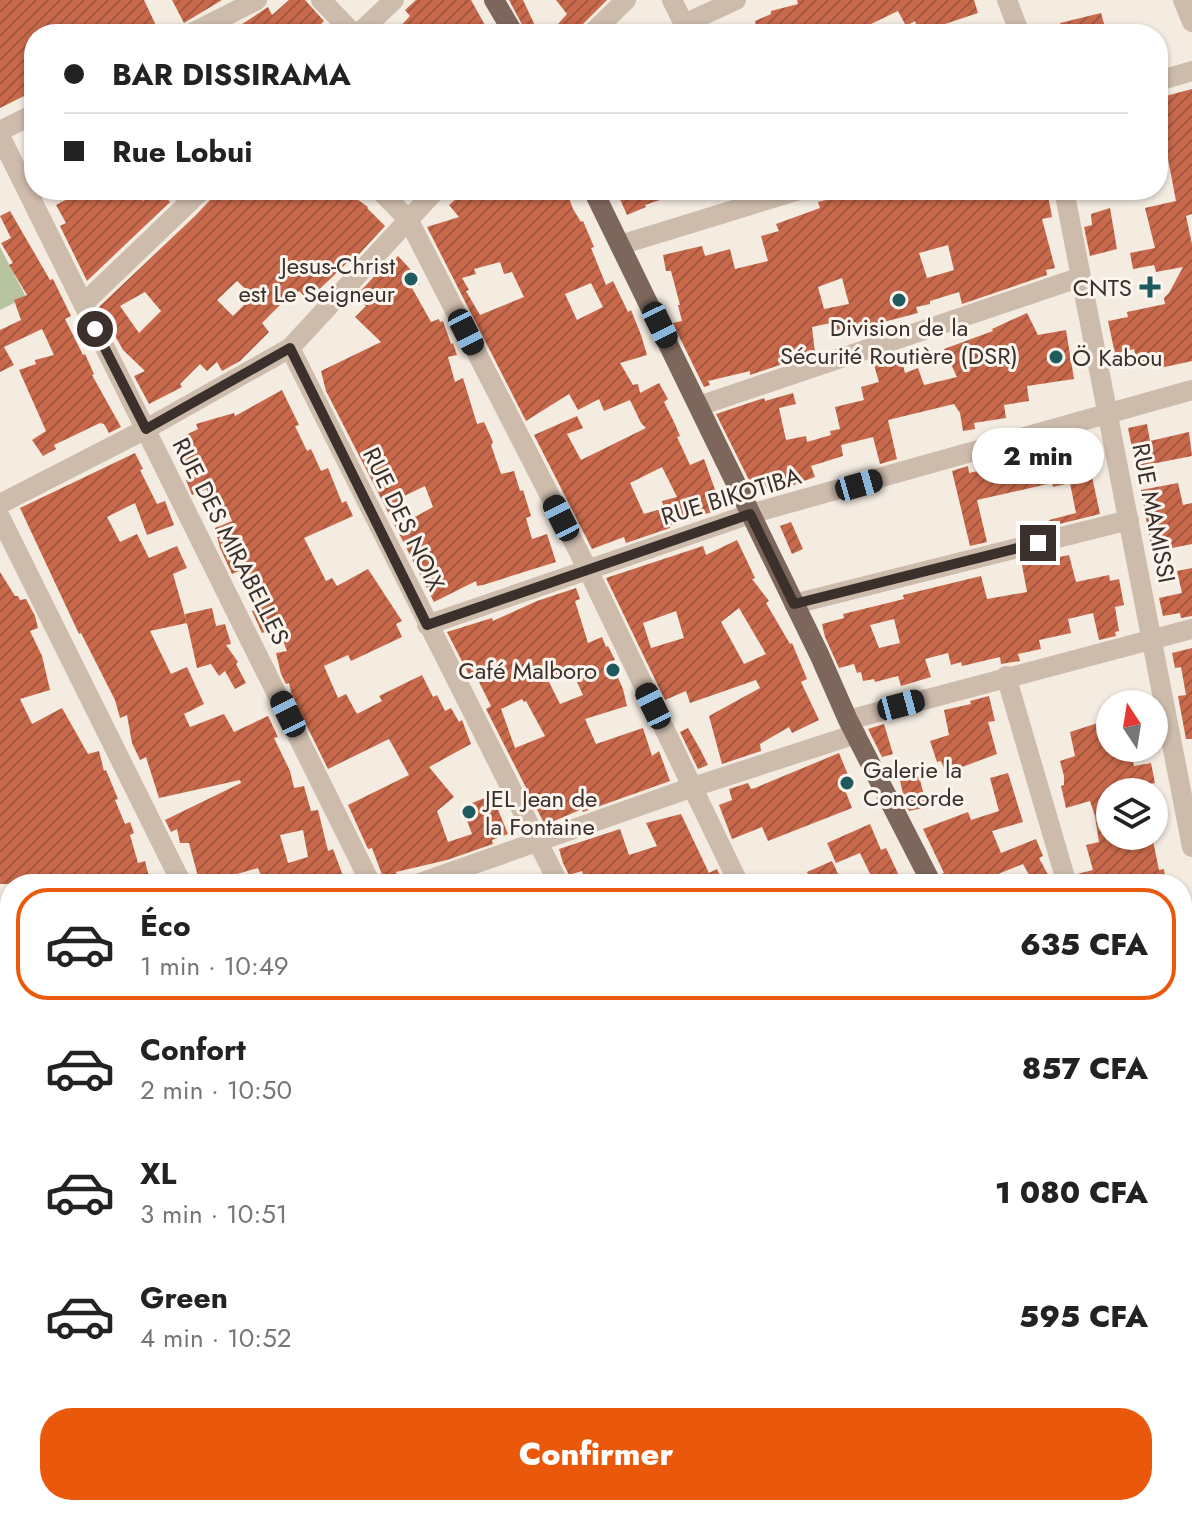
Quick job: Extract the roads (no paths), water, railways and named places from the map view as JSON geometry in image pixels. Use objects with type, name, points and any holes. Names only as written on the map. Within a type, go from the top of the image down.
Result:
[{"type":"main road","points":[[494,0],[508,24]]},
{"type":"main road","points":[[598,200],[852,727],[927,874]]},
{"type":"street","points":[[210,24],[257,0]]},
{"type":"street","points":[[321,0],[346,24]]},
{"type":"street","points":[[367,24],[394,0]]},
{"type":"street","points":[[601,24],[626,0]]},
{"type":"street","points":[[672,0],[684,24]]},
{"type":"street","points":[[695,24],[736,0]]},
{"type":"street","points":[[1007,0],[1016,24]]},
{"type":"street","points":[[1183,0],[1192,22]]},
{"type":"street","points":[[1168,78],[1192,71]]},
{"type":"street","points":[[0,134],[24,120]]},
{"type":"street","name":"RUE DES MIRABELLES","points":[[0,134],[24,186]]},
{"type":"street","points":[[0,186],[19,176]]},
{"type":"street","name":"RUE DES MIRABELLES","points":[[31,200],[366,874]]},
{"type":"street","points":[[83,304],[192,200]]},
{"type":"street","points":[[389,200],[408,219],[588,570],[734,874]]},
{"type":"street","points":[[0,504],[146,429],[290,348],[426,200]]},
{"type":"street","points":[[620,245],[751,200]]},
{"type":"street","name":"RUE MAMISSI","points":[[1066,200],[1192,847]]},
{"type":"street","points":[[699,406],[1081,277]]},
{"type":"street","name":"RUE DES NOIX","points":[[290,348],[554,874]]},
{"type":"street","name":"RUE BIKOTIBA","points":[[427,625],[750,514],[1192,390]]},
{"type":"street","points":[[0,517],[177,874]]},
{"type":"street","points":[[794,604],[1129,520]]},
{"type":"street","points":[[446,874],[852,727],[1006,676],[1192,629]]},
{"type":"street","points":[[1006,676],[1064,874]]},
{"type":"place","name":"Jesus-Christ est Le Seigneur","points":[[411,279]]},
{"type":"place","name":"CNTS","points":[[1150,287]]},
{"type":"place","name":"Division de la Sécurité Routière (DSR)","points":[[899,300]]},
{"type":"place","name":"Ö Kabou","points":[[1056,357]]},
{"type":"place","name":"Café Malboro","points":[[613,670]]},
{"type":"place","name":"Galerie la Concorde","points":[[847,783]]},
{"type":"place","name":"JEL Jean de la Fontaine","points":[[469,812]]}]
